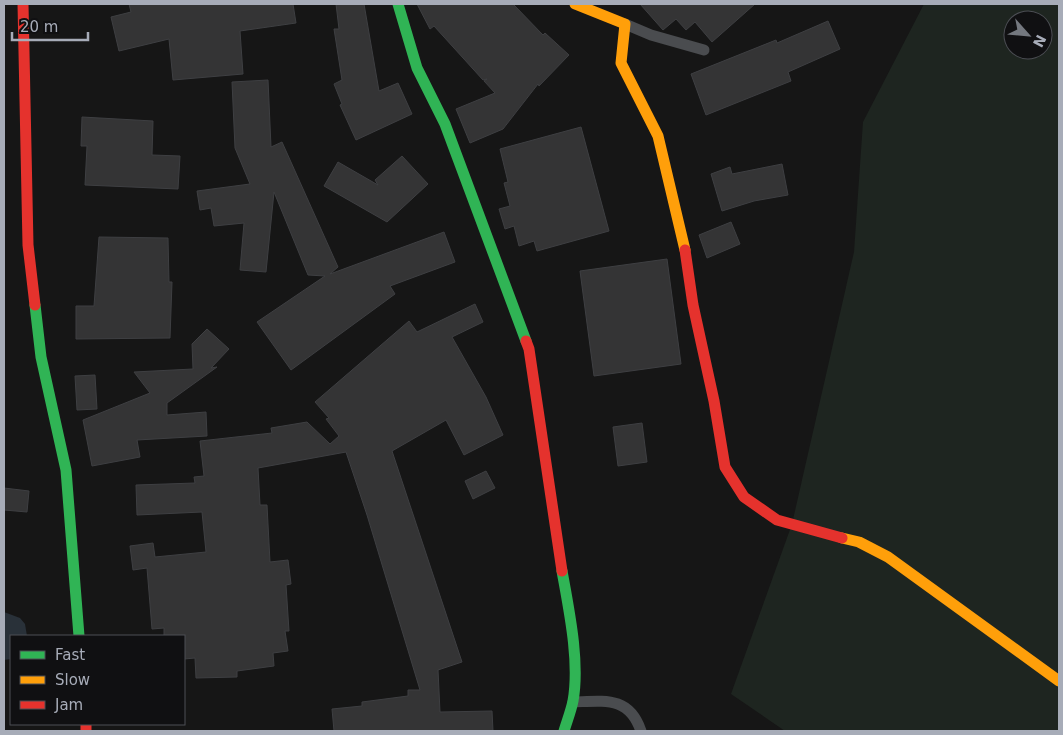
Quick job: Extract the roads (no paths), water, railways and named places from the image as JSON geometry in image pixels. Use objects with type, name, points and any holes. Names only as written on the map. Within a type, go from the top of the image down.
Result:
[{"type":"main road","points":[[23,4],[28,245],[42,357],[66,470],[79,635]]},
{"type":"main road","points":[[398,4],[417,68],[445,124],[529,349],[569,611],[575,678],[573,702],[564,731]]},
{"type":"main road","points":[[575,4],[625,24],[621,63],[658,136],[683,233],[693,305],[714,400],[725,467],[744,498],[777,520],[859,542],[888,557],[1059,681]]},
{"type":"lane","points":[[625,24],[651,35],[704,50]]},
{"type":"lane","points":[[573,702],[620,704],[636,717],[641,731]]}]
